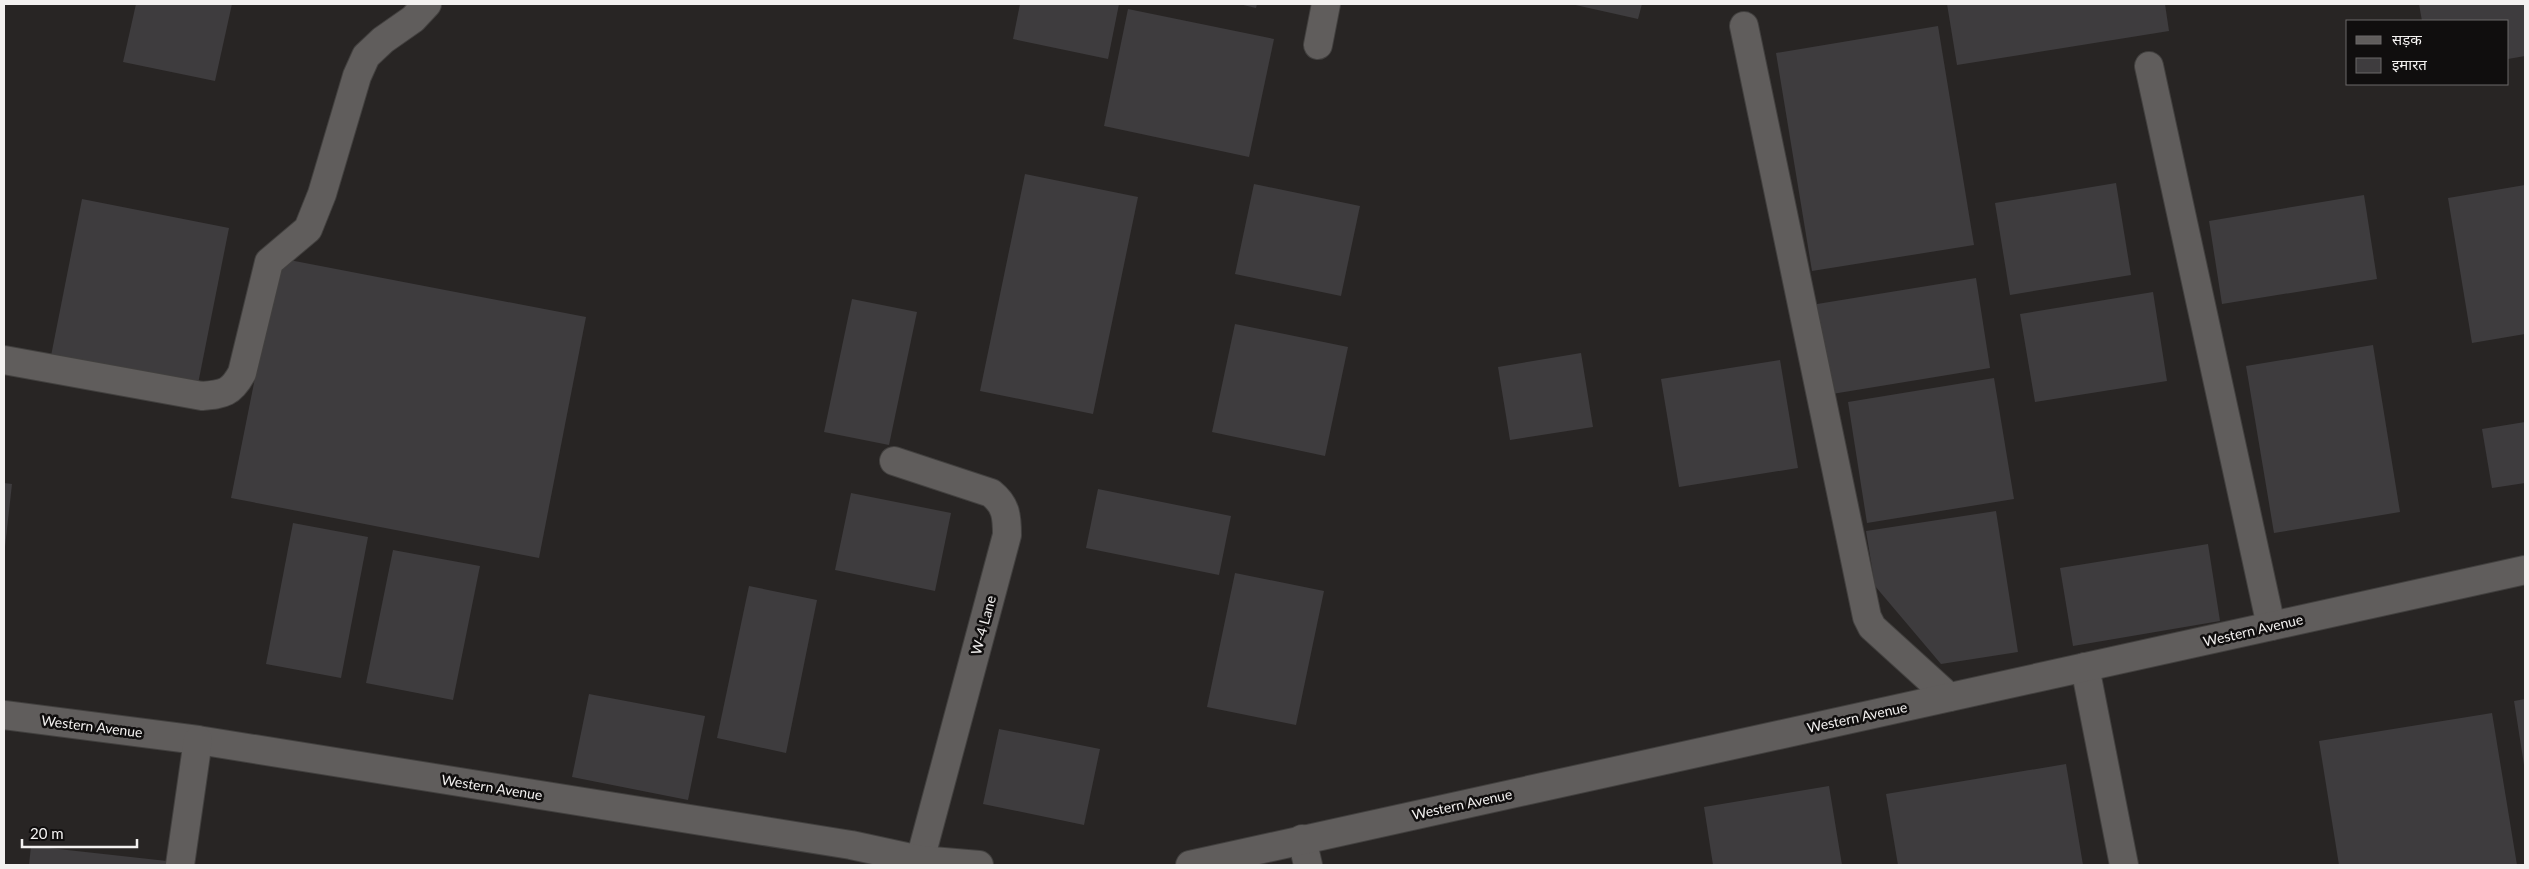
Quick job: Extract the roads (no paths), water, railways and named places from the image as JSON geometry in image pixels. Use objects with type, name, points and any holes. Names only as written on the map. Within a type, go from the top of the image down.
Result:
[{"type":"street","points":[[4,360],[202,396],[220,394],[234,387],[242,373],[269,262],[308,229],[322,194],[357,76],[366,56],[383,40],[413,20],[427,4]]},
{"type":"street","points":[[1318,45],[1326,4]]},
{"type":"street","points":[[1744,26],[1867,617],[1872,627],[1949,697]]},
{"type":"street","points":[[2149,66],[2271,626]]},
{"type":"street","name":"W-4 Lane","points":[[894,461],[991,493],[1002,503],[1007,517],[1007,535],[920,860]]},
{"type":"street","name":"Western Avenue","points":[[1190,865],[1305,852],[1949,697],[2525,570]]},
{"type":"street","points":[[2085,667],[2124,865]]},
{"type":"street","name":"Western Avenue","points":[[4,716],[198,740],[849,855],[979,865]]},
{"type":"street","points":[[180,865],[198,740]]}]
